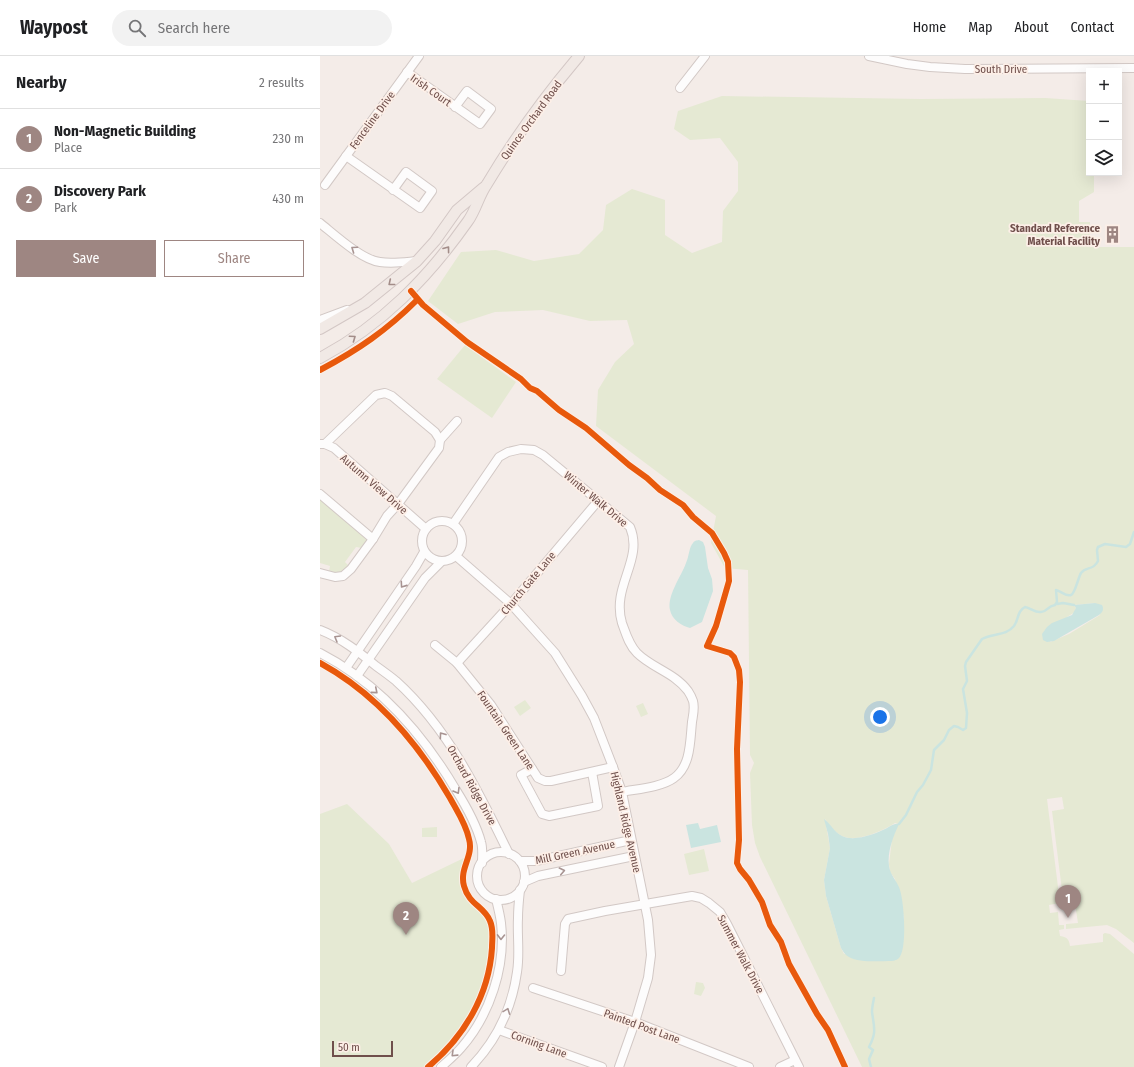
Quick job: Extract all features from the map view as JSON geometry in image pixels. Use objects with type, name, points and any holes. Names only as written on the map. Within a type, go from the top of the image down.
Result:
[{"type":"main road","name":"Quince Orchard Road","points":[[320,358],[340,347],[379,320],[406,296],[442,255],[469,220],[486,185],[513,144],[577,57]]},
{"type":"main road","name":"Quince Orchard Road","points":[[320,329],[365,303],[417,261],[435,241],[457,210],[486,185]]},
{"type":"street","name":"Fenceline Drive","points":[[325,185],[419,56]]},
{"type":"street","points":[[680,88],[704,56]]},
{"type":"street","name":"South Drive","points":[[869,56],[906,60],[930,67],[965,69],[1134,68]]},
{"type":"street","name":"Irish Court","points":[[407,72],[455,107]]},
{"type":"street","points":[[346,156],[393,190],[420,208],[432,192],[406,172],[393,190]]},
{"type":"street","points":[[320,223],[356,251],[379,262],[394,263],[417,261]]},
{"type":"street","points":[[320,320],[365,303]]},
{"type":"street","points":[[323,444],[376,395],[384,393],[392,396],[435,432],[440,440]]},
{"type":"street","points":[[320,573],[335,578],[343,576],[351,569],[373,539],[387,516],[398,504],[439,448],[440,440],[457,421]]},
{"type":"street","name":"Autumn View Drive","points":[[323,444],[334,448],[426,529]]},
{"type":"street","name":"Winter Walk Drive","points":[[453,524],[496,460],[508,452],[521,449],[534,450],[543,455],[630,526],[634,536],[634,551],[622,586],[620,599],[622,622],[629,641],[637,653],[679,680],[688,691],[693,702],[694,711],[687,758],[682,770],[674,779],[662,784],[622,792]]},
{"type":"street","points":[[320,494],[373,539]]},
{"type":"street","name":"Church Gate Lane","points":[[457,663],[511,604],[598,501]]},
{"type":"street","points":[[436,521],[444,521],[453,524],[459,530],[462,540],[460,551],[450,560],[441,562],[433,560],[424,552],[422,547],[421,538],[426,529],[429,525],[436,521]]},
{"type":"street","points":[[346,668],[424,552]]},
{"type":"street","name":"Highland Ridge Avenue","points":[[456,556],[511,604],[555,653],[569,674],[594,718],[614,767],[622,792],[645,905],[650,936],[650,961],[648,978],[635,1022],[619,1067]]},
{"type":"street","points":[[357,676],[425,578],[441,562]]},
{"type":"street","name":"Orchard Ridge Drive","points":[[320,630],[335,637],[368,659],[396,681],[422,708],[447,741],[472,780],[509,854]]},
{"type":"street","name":"Fountain Green Lane","points":[[435,645],[457,663],[492,705],[538,778],[545,781],[614,767]]},
{"type":"street","name":"Orchard Ridge Drive","points":[[320,653],[346,668],[384,698],[409,724],[444,769],[474,821],[482,843],[482,863]]},
{"type":"street","points":[[532,769],[521,775],[542,814],[549,816],[598,806],[592,772]]},
{"type":"street","name":"Mill Green Avenue","points":[[520,861],[533,861],[631,840]]},
{"type":"street","points":[[503,852],[513,855],[520,861],[524,870],[524,882],[520,890],[514,896],[505,899],[496,899],[484,892],[480,887],[478,870],[489,856],[494,853],[503,852]]},
{"type":"street","name":"Mill Green Avenue","points":[[524,882],[538,876],[634,856]]},
{"type":"street","points":[[471,1067],[499,1030],[508,1010],[517,972],[520,890]]},
{"type":"street","name":"Summer Walk Drive","points":[[561,971],[565,924],[568,919],[678,898],[692,896],[701,898],[720,912],[765,997],[797,1063]]},
{"type":"street","points":[[441,1067],[461,1047],[482,1018],[495,986],[500,961],[502,937],[501,922],[496,899]]},
{"type":"street","name":"Painted Post Lane","points":[[533,988],[635,1022],[749,1067]]},
{"type":"street","name":"Corning Lane","points":[[499,1030],[602,1067]]},
{"type":"street","points":[[780,1067],[797,1063]]},
{"type":"green space","points":[[722,96],[921,99],[1045,98],[1086,101],[1086,176],[1094,176],[1094,192],[1079,201],[1079,222],[1090,222],[1090,247],[1134,247],[1134,943],[1116,929],[1107,925],[1066,929],[1066,924],[1078,923],[1075,904],[1064,906],[1052,811],[1064,809],[1062,797],[1047,799],[1060,903],[1049,905],[1050,913],[1058,912],[1059,925],[1064,925],[1064,929],[1059,930],[1060,936],[1068,939],[1070,946],[1103,942],[1103,934],[1105,933],[1110,934],[1134,954],[1134,1067],[862,1067],[760,857],[755,843],[752,825],[750,773],[754,763],[750,755],[748,570],[725,568],[711,543],[716,516],[596,426],[598,390],[615,362],[634,344],[627,320],[590,321],[543,310],[495,312],[458,324],[428,301],[461,252],[496,250],[534,261],[579,254],[603,230],[606,205],[632,189],[665,200],[665,235],[692,253],[722,242],[723,211],[738,191],[738,162],[720,138],[690,140],[674,129],[678,111]],"holes":[[[1095,603],[1100,615],[1069,634],[1050,642],[1067,617],[1075,612],[1076,608],[1074,605]],[[825,819],[840,835],[853,838],[883,830],[895,823],[898,824],[892,839],[889,864],[890,872],[895,879],[904,918],[902,949],[844,954],[826,896],[824,880],[830,848]]]},
{"type":"green space","points":[[465,345],[516,382],[492,418],[437,379]]},
{"type":"green space","points":[[320,499],[366,539],[367,542],[362,548],[356,547],[345,562],[349,566],[340,572],[329,572],[330,566],[320,563]]},
{"type":"green space","points":[[525,700],[531,708],[520,716],[514,707]]},
{"type":"green space","points":[[643,703],[648,714],[641,717],[636,706]]},
{"type":"green space","points":[[347,804],[389,844],[412,883],[468,856],[463,869],[463,889],[469,902],[485,917],[490,925],[492,936],[490,955],[483,987],[477,1003],[461,1031],[451,1044],[427,1067],[320,1067],[320,814]]},
{"type":"green space","points":[[437,827],[437,837],[422,837],[422,828]]},
{"type":"green space","points":[[704,849],[709,871],[689,875],[684,854]]},
{"type":"green space","points":[[696,982],[703,983],[705,988],[701,996],[694,994]]},
{"type":"water","points":[[699,540],[703,542],[705,547],[713,591],[702,622],[690,628],[675,620],[671,614],[670,604],[672,592],[687,561],[691,547],[694,541]]},
{"type":"water","points":[[1095,603],[1103,606],[1103,610],[1099,615],[1054,641],[1047,642],[1043,640],[1042,634],[1047,627],[1052,623],[1072,615],[1076,608],[1074,605]]},
{"type":"water","points":[[824,819],[834,830],[847,838],[859,838],[871,835],[894,824],[899,824],[889,855],[889,866],[900,890],[904,915],[903,947],[901,955],[897,959],[892,961],[858,960],[848,956],[841,948],[826,896],[824,880],[830,848]]},
{"type":"water","points":[[698,823],[700,829],[717,825],[721,842],[691,848],[686,825]]},
{"type":"waterway","points":[[899,824],[906,815],[917,792],[923,785],[931,770],[934,750],[944,740],[949,730],[954,726],[963,730],[966,728],[967,713],[963,689],[967,681],[965,666],[966,662],[982,639],[1011,629],[1016,623],[1019,613],[1025,607],[1041,612],[1055,605],[1057,602],[1056,590],[1067,595],[1071,595],[1074,592],[1081,573],[1094,566],[1098,561],[1098,547],[1105,544],[1126,547],[1130,544],[1134,532]]},
{"type":"waterway","points":[[1057,604],[1063,603],[1074,605]]},
{"type":"waterway","points":[[871,1067],[869,1059],[873,1050],[869,1047],[874,1033],[872,1012],[874,998]]},
{"type":"cycle path","points":[[411,291],[423,305],[467,342],[521,379],[530,388],[537,391],[559,410],[586,428],[660,490],[683,505],[693,517],[712,533],[724,553],[728,562],[729,581],[716,626],[707,646],[730,653],[734,657],[739,670],[740,682],[737,749],[739,840],[737,863],[762,902],[770,925],[781,942],[789,964],[817,1014],[828,1030],[845,1067]]},
{"type":"cycle path","points":[[320,370],[372,339],[395,321],[417,300]]},
{"type":"cycle path","points":[[320,663],[341,675],[360,689],[378,705],[410,739],[438,778],[464,823],[468,833],[470,851],[463,873],[463,880],[469,897],[484,912],[491,924],[492,948],[490,965],[480,998],[463,1029],[453,1042],[428,1067]]},
{"type":"place","name":"Standard Reference Material Facility","points":[[1113,234]]},
{"type":"place","name":"Non-Magnetic Building","points":[[1068,918]]},
{"type":"place","name":"Discovery Park","points":[[406,935]]}]
